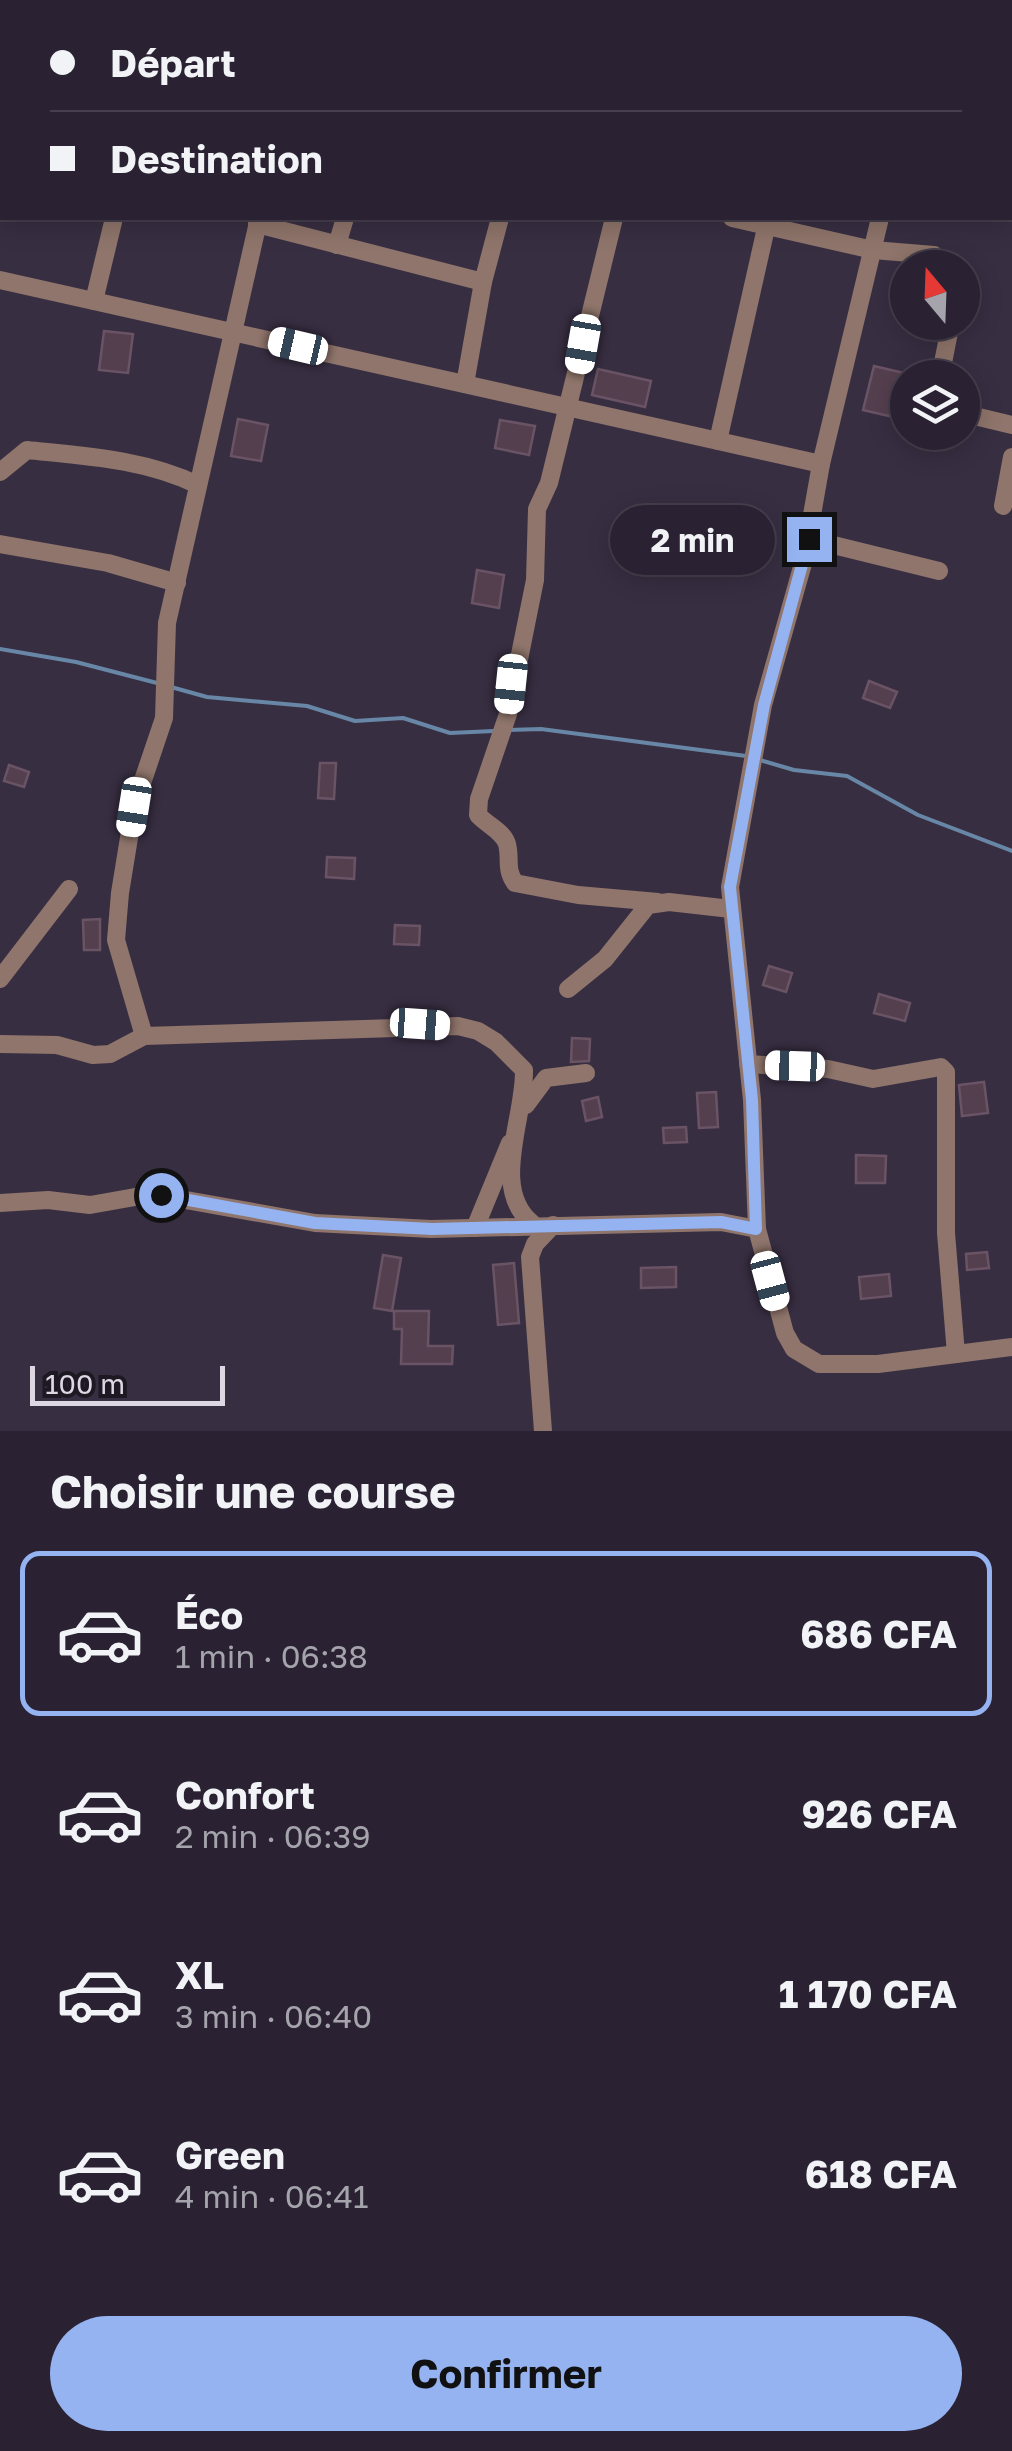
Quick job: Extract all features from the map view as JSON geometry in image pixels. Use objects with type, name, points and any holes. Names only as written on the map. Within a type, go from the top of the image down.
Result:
[{"type":"street","points":[[94,300],[114,220]]},
{"type":"street","points":[[337,245],[344,220]]},
{"type":"street","points":[[464,384],[499,220]]},
{"type":"street","points":[[614,220],[549,483],[537,509],[536,580],[502,740],[479,799],[478,815],[500,832],[507,844],[508,873],[515,882],[578,895],[731,909]]},
{"type":"street","points":[[739,220],[890,252]]},
{"type":"street","points":[[880,220],[821,464],[809,539],[758,729],[730,887],[748,1064],[756,1229],[784,1332],[804,1357],[819,1364],[878,1364],[1012,1348]]},
{"type":"street","points":[[144,1036],[118,952],[120,893],[134,807],[164,718],[168,623],[258,221],[483,282]]},
{"type":"street","points":[[718,441],[766,228]]},
{"type":"street","points":[[0,280],[821,464]]},
{"type":"street","points":[[980,417],[1012,424]]},
{"type":"street","points":[[0,472],[27,450],[113,459],[152,467],[198,485]]},
{"type":"street","points":[[1003,506],[1012,456]]},
{"type":"street","points":[[809,539],[939,571]]},
{"type":"street","points":[[0,544],[108,563],[177,583]]},
{"type":"street","points":[[0,979],[48,922],[69,890]]},
{"type":"street","points":[[568,989],[605,959],[640,910],[658,902]]},
{"type":"street","points":[[0,1044],[57,1045],[93,1055],[110,1054],[144,1036],[458,1026],[478,1030],[496,1042],[533,1081]]},
{"type":"street","points":[[748,1064],[828,1069],[874,1080],[919,1069],[941,1068],[946,1072],[946,1233],[956,1354]]},
{"type":"street","points":[[533,1081],[586,1073]]},
{"type":"street","points":[[475,1228],[533,1081]]},
{"type":"street","points":[[520,1119],[512,1196],[516,1211],[533,1224]]},
{"type":"street","points":[[0,1203],[48,1200],[90,1205],[152,1194],[315,1223],[475,1228],[721,1222],[756,1229]]},
{"type":"street","points":[[543,1431],[530,1258],[552,1225]]},
{"type":"building","points":[[104,331],[133,334],[128,373],[99,370]]},
{"type":"building","points":[[874,366],[890,370],[890,416],[863,410]]},
{"type":"building","points":[[598,369],[651,381],[645,407],[592,395]]},
{"type":"building","points":[[238,419],[268,425],[261,461],[231,456]]},
{"type":"building","points":[[500,420],[535,426],[529,455],[495,448]]},
{"type":"building","points":[[477,570],[504,575],[499,608],[472,603]]},
{"type":"building","points":[[869,681],[897,692],[890,708],[863,698]]},
{"type":"building","points":[[320,763],[336,763],[334,799],[318,798]]},
{"type":"building","points":[[9,765],[29,772],[24,787],[4,781]]},
{"type":"building","points":[[327,857],[355,858],[354,879],[326,877]]},
{"type":"building","points":[[100,919],[100,950],[84,950],[83,920]]},
{"type":"building","points":[[395,925],[420,926],[419,945],[394,944]]},
{"type":"building","points":[[769,966],[792,973],[786,992],[763,985]]},
{"type":"building","points":[[879,994],[910,1003],[905,1021],[874,1013]]},
{"type":"building","points":[[572,1038],[590,1039],[589,1061],[571,1062]]},
{"type":"building","points":[[984,1082],[988,1113],[962,1116],[959,1085]]},
{"type":"building","points":[[716,1092],[718,1127],[699,1128],[697,1093]]},
{"type":"building","points":[[598,1097],[602,1117],[586,1121],[582,1101]]},
{"type":"building","points":[[686,1127],[687,1142],[664,1143],[663,1128]]},
{"type":"building","points":[[856,1155],[886,1156],[885,1183],[856,1183]]},
{"type":"building","points":[[987,1252],[989,1268],[967,1270],[966,1254]]},
{"type":"building","points":[[383,1255],[401,1258],[392,1311],[374,1308]]},
{"type":"building","points":[[514,1263],[519,1323],[498,1325],[493,1265]]},
{"type":"building","points":[[676,1267],[676,1287],[641,1288],[641,1268]]},
{"type":"building","points":[[889,1274],[891,1296],[861,1299],[859,1277]]},
{"type":"building","points":[[394,1311],[429,1311],[428,1346],[453,1346],[452,1364],[401,1364],[402,1329],[394,1329]]},
{"type":"waterway","points":[[0,649],[76,662],[157,683]]},
{"type":"waterway","points":[[171,687],[207,697],[307,706],[355,721],[403,718],[450,733],[494,731]]},
{"type":"waterway","points":[[508,730],[541,729],[746,756]]},
{"type":"waterway","points":[[760,760],[794,770],[847,776],[918,815],[1012,851]]},
{"type":"route","points":[[161,1195],[315,1223],[432,1229],[721,1222],[756,1229],[752,1100],[730,887],[764,705],[809,539]]}]
